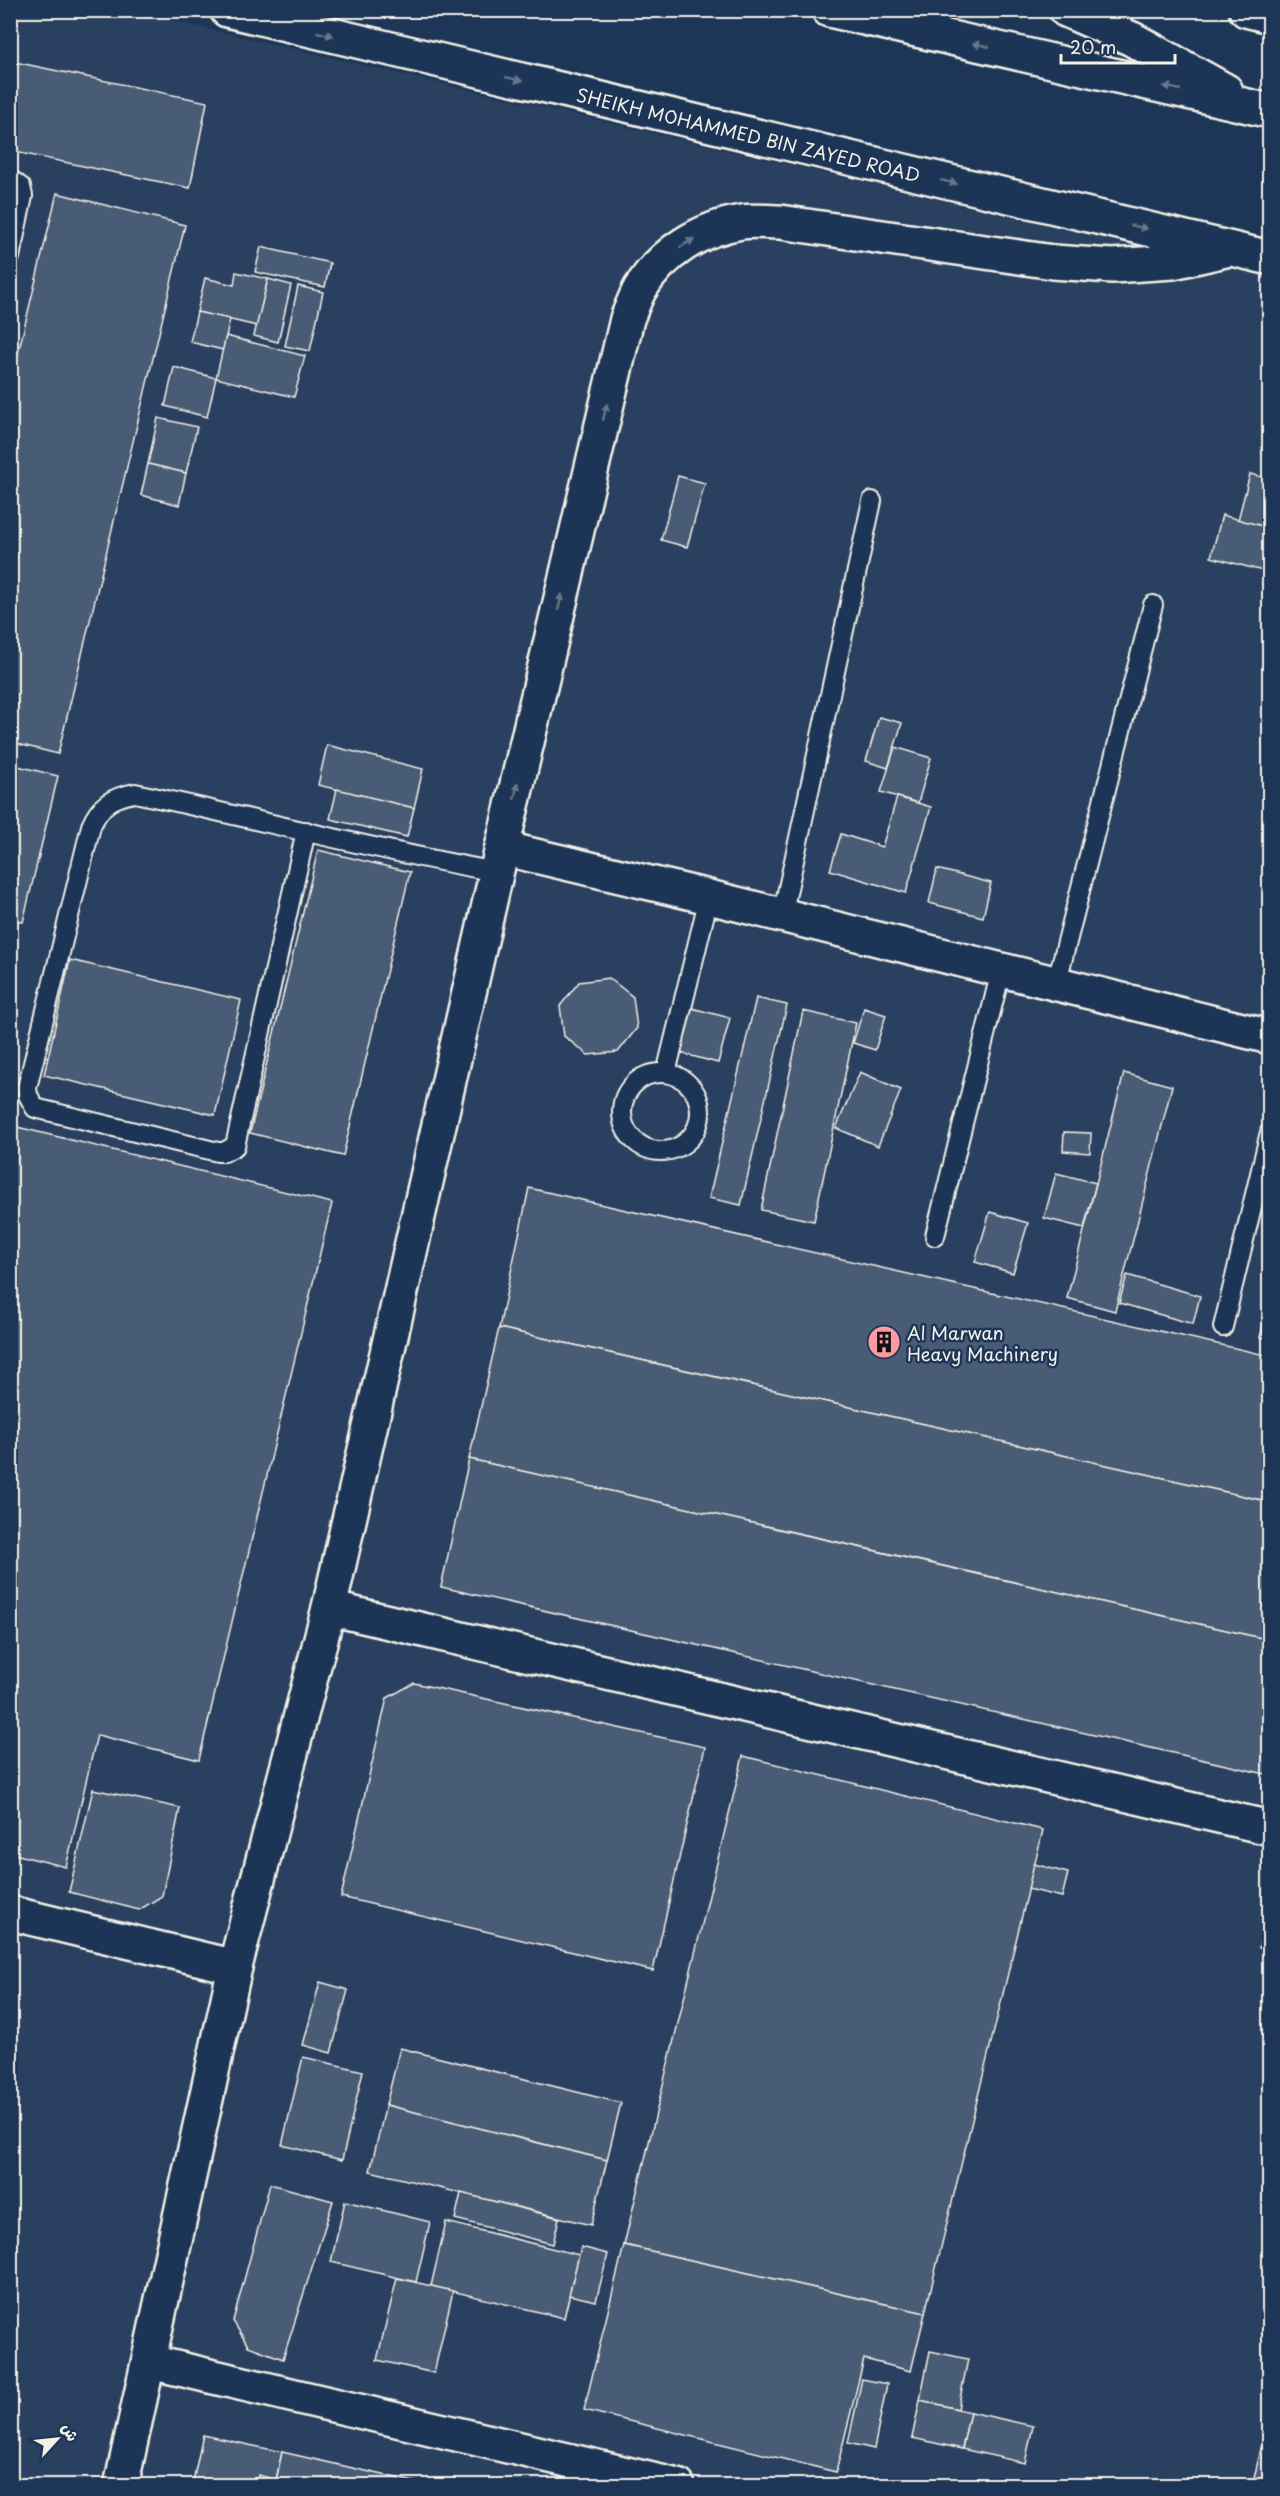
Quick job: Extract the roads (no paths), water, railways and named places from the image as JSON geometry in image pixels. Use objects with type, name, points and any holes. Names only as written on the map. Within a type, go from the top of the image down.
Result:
[{"type":"main road","name":"SHEIKH MOHAMMED BIN ZAYED ROAD","points":[[227,10],[1269,258]]},
{"type":"main road","points":[[829,10],[1260,109]]},
{"type":"main road","points":[[1066,10],[1132,39],[1260,109]]},
{"type":"main road","points":[[1246,10],[1269,16]]},
{"type":"main road","points":[[121,2486],[235,1967],[328,1608],[627,318],[640,289],[660,263],[686,243],[713,229],[744,222],[780,222],[1053,262],[1112,266],[1173,262],[1230,249]]},
{"type":"main road","points":[[500,860],[709,897],[1269,1037]]},
{"type":"main road","points":[[328,1608],[1269,1828]]},
{"type":"main road","points":[[10,1913],[235,1967]]},
{"type":"main road","points":[[150,2362],[678,2486]]},
{"type":"lane","points":[[10,179],[21,187],[23,196],[10,257]]},
{"type":"lane","points":[[782,916],[872,501]]},
{"type":"lane","points":[[1056,985],[1153,605]]},
{"type":"lane","points":[[306,831],[235,1146],[225,1152],[218,1152],[35,1108],[30,1102],[27,1088],[91,826],[97,812],[107,802],[120,795],[135,793],[306,831],[412,857],[500,860]]},
{"type":"lane","points":[[666,1072],[709,897]]},
{"type":"lane","points":[[935,1236],[1001,971]]},
{"type":"lane","points":[[666,1072],[679,1077],[694,1093],[698,1099],[700,1113],[697,1127],[689,1139],[677,1147],[663,1151],[649,1149],[636,1142],[627,1131],[622,1118],[622,1104],[628,1090],[638,1080],[651,1073],[666,1072]]},
{"type":"lane","points":[[1223,1327],[1266,1167],[1269,1132]]},
{"type":"place","name":"Al Marwan Heavy Machinery","points":[[884,1342]]}]
